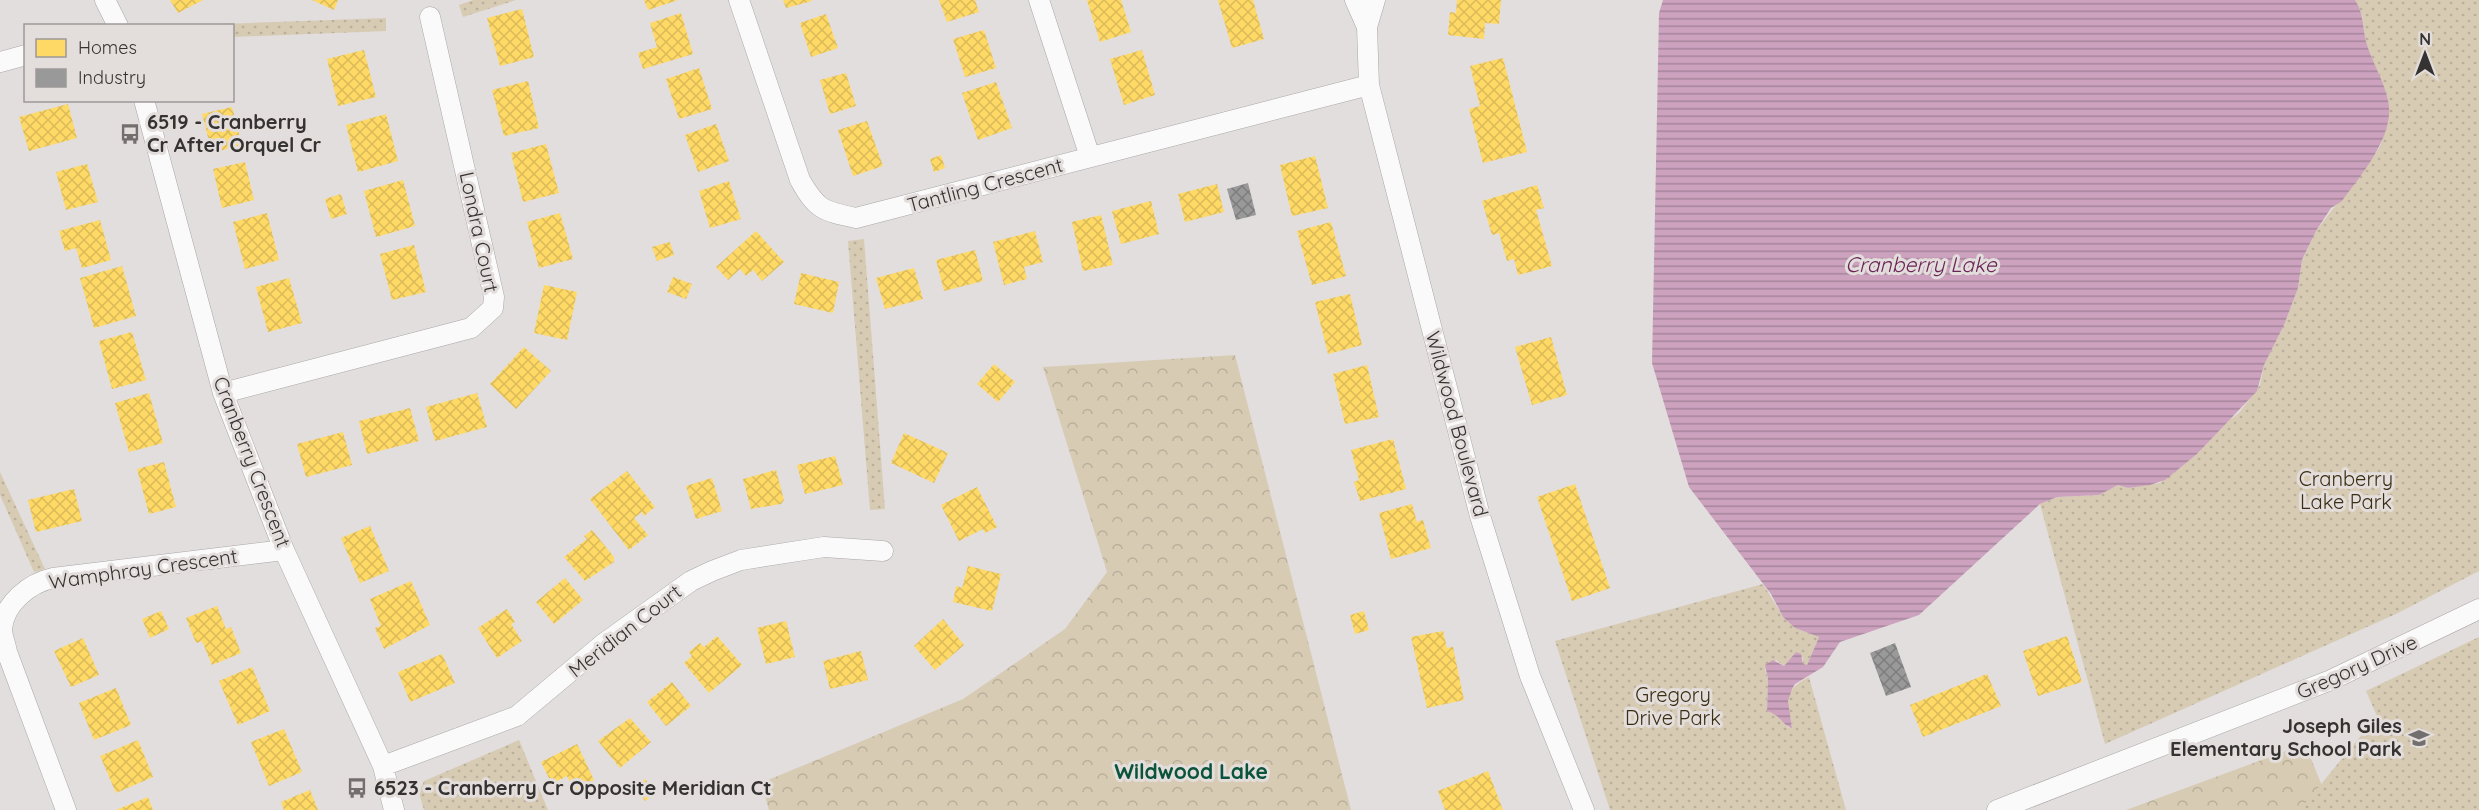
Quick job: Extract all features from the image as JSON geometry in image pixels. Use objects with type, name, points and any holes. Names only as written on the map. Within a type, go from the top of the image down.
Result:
[{"type":"street","points":[[105,0],[117,24]]},
{"type":"street","name":"Tantling Crescent","points":[[739,0],[800,180],[813,202],[830,213],[856,218],[1369,85]]},
{"type":"street","points":[[1039,0],[1090,157]]},
{"type":"street","name":"Wildwood Boulevard","points":[[1355,0],[1368,27]]},
{"type":"street","name":"Wildwood Boulevard","points":[[1375,0],[1368,27],[1369,85],[1480,516],[1530,676],[1584,810]]},
{"type":"street","name":"Londra Court","points":[[223,393],[471,328],[493,308],[494,297],[430,17]]},
{"type":"street","points":[[0,63],[24,56]]},
{"type":"street","name":"Cranberry Crescent","points":[[145,102],[223,393],[284,549],[382,766],[394,810]]},
{"type":"street","name":"Meridian Court","points":[[382,766],[517,716],[603,644],[691,581],[712,571],[741,560],[824,547],[883,551]]},
{"type":"street","name":"Wamphray Crescent","points":[[66,810],[2,630],[5,616],[22,592],[53,578],[284,549]]},
{"type":"street","name":"Gregory Drive","points":[[1997,810],[2331,680],[2479,609]]},
{"type":"green space","points":[[473,0],[516,0],[463,17],[459,5]]},
{"type":"green space","name":"Cranberry Lake Park","points":[[2355,0],[2479,0],[2479,571],[2396,614],[2105,744],[2040,504],[2057,497],[2099,495],[2118,485],[2128,488],[2160,483],[2197,454],[2228,421],[2239,413],[2260,385],[2264,365],[2284,325],[2298,288],[2302,261],[2316,231],[2380,147],[2389,113],[2388,100],[2366,45],[2362,16]]},
{"type":"green space","points":[[386,18],[386,31],[234,37],[234,24],[223,24]]},
{"type":"green space","points":[[864,239],[885,509],[870,510],[848,241]]},
{"type":"green space","points":[[1235,355],[1351,810],[769,810],[761,783],[963,699],[1065,629],[1107,572],[1043,367]]},
{"type":"green space","points":[[0,472],[45,569],[34,572],[0,495]]},
{"type":"green space","name":"Gregory Drive Park","points":[[1763,584],[1783,617],[1795,628],[1819,637],[1807,665],[1803,665],[1803,658],[1796,652],[1784,666],[1776,660],[1765,669],[1768,679],[1767,711],[1777,713],[1788,728],[1792,725],[1789,696],[1795,686],[1809,677],[1846,810],[1610,810],[1555,641]]},
{"type":"green space","name":"Joseph Giles Elementary School Park","points":[[2479,637],[2479,810],[2305,810],[2304,805],[2377,716],[2366,691]]},
{"type":"green space","points":[[519,740],[548,810],[424,810],[419,793],[424,781]]},
{"type":"green space","points":[[2305,744],[2332,810],[2126,810]]},
{"type":"water","name":"Cranberry Lake","points":[[1663,0],[2355,0],[2368,48],[2388,100],[2387,127],[2375,154],[2342,201],[2331,208],[2316,231],[2302,260],[2298,288],[2284,325],[2264,365],[2257,391],[2197,454],[2165,480],[2128,488],[2118,485],[2099,495],[2057,497],[2040,504],[1919,615],[1840,642],[1823,667],[1795,684],[1792,689],[1788,701],[1792,728],[1767,711],[1768,679],[1765,665],[1773,660],[1784,666],[1796,652],[1801,654],[1803,664],[1807,665],[1819,637],[1795,628],[1783,617],[1771,594],[1689,487],[1652,363],[1659,13]]},
{"type":"building: Homes","points":[[170,0],[203,0],[178,13]]},
{"type":"building: Homes","points":[[312,0],[338,0],[334,10]]},
{"type":"building: Homes","points":[[644,0],[678,0],[648,10]]},
{"type":"building: Homes","points":[[783,0],[811,0],[812,1],[786,8]]},
{"type":"building: Homes","points":[[939,0],[975,0],[979,12],[947,22]]},
{"type":"building: Homes","points":[[1087,0],[1121,0],[1131,32],[1100,42]]},
{"type":"building: Homes","points":[[1218,0],[1253,0],[1264,39],[1232,48]]},
{"type":"building: Homes","points":[[1457,0],[1501,0],[1499,24],[1485,23],[1484,39],[1448,35],[1450,12],[1456,13]]},
{"type":"building: Homes","points":[[522,9],[534,57],[500,66],[487,18]]},
{"type":"building: Homes","points":[[681,13],[693,54],[643,69],[638,53],[657,47],[650,23]]},
{"type":"building: Homes","points":[[826,14],[838,48],[811,57],[800,23]]},
{"type":"building: Homes","points":[[984,30],[996,68],[965,77],[953,39]]},
{"type":"building: Homes","points":[[364,50],[376,97],[338,106],[327,59]]},
{"type":"building: Homes","points":[[1142,50],[1155,95],[1124,105],[1110,59]]},
{"type":"building: Homes","points":[[1503,58],[1527,152],[1483,163],[1469,109],[1480,106],[1470,66]]},
{"type":"building: Homes","points":[[699,68],[712,109],[679,119],[666,79]]},
{"type":"building: Homes","points":[[846,73],[856,106],[830,114],[820,80]]},
{"type":"building: Homes","points":[[528,81],[539,128],[504,136],[492,90]]},
{"type":"building: Homes","points":[[996,82],[1012,128],[978,140],[962,93]]},
{"type":"building: Homes","points":[[68,104],[77,138],[29,151],[19,117]]},
{"type":"building: Homes","points":[[232,107],[242,145],[212,153],[202,114]]},
{"type":"building: Homes","points":[[386,114],[398,161],[358,172],[346,125]]},
{"type":"building: Homes","points":[[867,121],[883,166],[853,176],[838,130]]},
{"type":"building: Homes","points":[[716,124],[729,161],[698,172],[685,135]]},
{"type":"building: Homes","points":[[546,144],[559,193],[523,202],[511,153]]},
{"type":"building: Homes","points":[[941,155],[945,168],[934,172],[930,159]]},
{"type":"building: Homes","points":[[1315,156],[1328,208],[1292,216],[1280,165]]},
{"type":"building: Homes","points":[[245,162],[254,200],[222,208],[213,169]]},
{"type":"building: Homes","points":[[87,164],[98,202],[66,210],[56,172]]},
{"type":"building: Homes","points":[[403,180],[415,226],[376,237],[364,191]]},
{"type":"building: Homes","points":[[729,181],[741,219],[710,228],[699,191]]},
{"type":"building: Homes","points":[[1217,184],[1224,212],[1185,222],[1178,194]]},
{"type":"building: Homes","points":[[1537,185],[1544,208],[1536,210],[1552,266],[1518,275],[1514,259],[1507,261],[1499,233],[1492,235],[1482,201]]},
{"type":"building: Homes","points":[[341,194],[347,214],[331,219],[325,199]]},
{"type":"building: Homes","points":[[1151,201],[1159,234],[1121,244],[1112,211]]},
{"type":"building: Homes","points":[[267,213],[279,260],[245,269],[233,222]]},
{"type":"building: Homes","points":[[560,213],[573,259],[539,268],[527,222]]},
{"type":"building: Homes","points":[[1101,215],[1113,265],[1083,271],[1072,222]]},
{"type":"building: Homes","points":[[100,220],[111,260],[82,268],[76,248],[65,251],[59,231]]},
{"type":"building: Homes","points":[[1331,222],[1346,276],[1312,285],[1297,231]]},
{"type":"building: Homes","points":[[756,231],[784,262],[762,281],[753,270],[746,276],[740,269],[728,280],[716,267]]},
{"type":"building: Homes","points":[[1035,231],[1043,262],[1024,267],[1027,279],[1004,285],[993,242]]},
{"type":"building: Homes","points":[[670,242],[674,255],[657,261],[652,247]]},
{"type":"building: Homes","points":[[414,245],[426,292],[392,300],[380,254]]},
{"type":"building: Homes","points":[[975,250],[983,281],[944,291],[936,260]]},
{"type":"building: Homes","points":[[122,266],[136,316],[94,328],[80,278]]},
{"type":"building: Homes","points":[[914,268],[923,299],[885,309],[876,278]]},
{"type":"building: Homes","points":[[801,273],[839,282],[833,313],[794,304]]},
{"type":"building: Homes","points":[[673,277],[692,284],[686,299],[667,292]]},
{"type":"building: Homes","points":[[289,278],[302,323],[268,332],[256,287]]},
{"type":"building: Homes","points":[[544,285],[577,292],[567,340],[534,333]]},
{"type":"building: Homes","points":[[1350,294],[1362,345],[1328,354],[1315,302]]},
{"type":"building: Homes","points":[[132,332],[146,380],[112,389],[99,341]]},
{"type":"building: Homes","points":[[1551,337],[1567,395],[1532,405],[1515,347]]},
{"type":"building: Homes","points":[[524,347],[551,371],[516,409],[490,384]]},
{"type":"building: Homes","points":[[994,364],[1015,382],[998,402],[977,384]]},
{"type":"building: Homes","points":[[1367,365],[1379,417],[1345,424],[1333,374]]},
{"type":"building: Homes","points":[[149,393],[163,443],[129,452],[115,403]]},
{"type":"building: Homes","points":[[477,393],[487,427],[435,441],[426,407]]},
{"type":"building: Homes","points":[[410,408],[419,441],[367,454],[359,421]]},
{"type":"building: Homes","points":[[343,432],[352,465],[306,477],[297,444]]},
{"type":"building: Homes","points":[[904,433],[948,453],[934,483],[891,463]]},
{"type":"building: Homes","points":[[1393,439],[1406,489],[1360,501],[1354,482],[1359,480],[1351,450]]},
{"type":"building: Homes","points":[[835,456],[843,485],[805,494],[797,465]]},
{"type":"building: Homes","points":[[164,462],[176,507],[149,514],[137,469]]},
{"type":"building: Homes","points":[[776,470],[784,500],[781,504],[751,509],[743,479]]},
{"type":"building: Homes","points":[[627,471],[655,507],[644,516],[642,512],[634,518],[648,535],[629,550],[590,499]]},
{"type":"building: Homes","points":[[712,478],[722,511],[696,519],[686,486]]},
{"type":"building: Homes","points":[[1575,484],[1610,588],[1572,601],[1537,497]]},
{"type":"building: Homes","points":[[977,487],[997,527],[985,533],[983,529],[959,541],[941,505]]},
{"type":"building: Homes","points":[[74,489],[82,521],[36,532],[28,500]]},
{"type":"building: Homes","points":[[1412,504],[1417,522],[1423,520],[1431,548],[1391,559],[1379,513]]},
{"type":"building: Homes","points":[[370,526],[389,571],[360,583],[341,538]]},
{"type":"building: Homes","points":[[592,530],[614,557],[614,562],[585,581],[564,557],[587,539],[584,536]]},
{"type":"building: Homes","points":[[968,566],[1001,574],[992,611],[953,602],[956,586],[962,588]]},
{"type":"building: Homes","points":[[565,578],[583,600],[554,624],[536,602]]},
{"type":"building: Homes","points":[[411,581],[430,625],[384,649],[375,628],[381,626],[370,599]]},
{"type":"building: Homes","points":[[217,606],[226,629],[231,627],[241,653],[212,665],[202,641],[196,643],[186,618]]},
{"type":"building: Homes","points":[[507,609],[515,622],[511,624],[522,641],[497,658],[478,628]]},
{"type":"building: Homes","points":[[161,611],[169,629],[150,638],[142,619]]},
{"type":"building: Homes","points":[[1364,611],[1369,630],[1355,634],[1350,615]]},
{"type":"building: Homes","points":[[943,619],[964,645],[935,670],[914,646]]},
{"type":"building: Homes","points":[[786,621],[795,657],[766,664],[757,628]]},
{"type":"building: Homes","points":[[1443,631],[1447,648],[1453,647],[1464,700],[1427,708],[1411,637]]},
{"type":"building: Homes","points":[[717,636],[742,665],[709,693],[684,663],[692,656],[689,652],[700,643],[704,647]]},
{"type":"building: Homes","points":[[2067,636],[2082,682],[2038,696],[2023,651]]},
{"type":"building: Homes","points":[[83,638],[99,675],[71,687],[54,651]]},
{"type":"building: Homes","points":[[861,651],[868,680],[830,689],[823,661]]},
{"type":"building: Homes","points":[[442,654],[455,683],[410,702],[398,672]]},
{"type":"building: Homes","points":[[252,667],[270,711],[238,725],[219,681]]},
{"type":"building: Homes","points":[[1987,674],[2001,706],[1923,737],[1910,705]]},
{"type":"building: Homes","points":[[672,682],[691,706],[666,726],[647,702]]},
{"type":"building: Homes","points":[[116,688],[131,725],[94,740],[79,703]]},
{"type":"building: Homes","points":[[630,718],[651,742],[620,768],[598,741]]},
{"type":"building: Homes","points":[[284,729],[302,772],[269,786],[251,742]]},
{"type":"building: Homes","points":[[138,740],[153,777],[116,793],[100,756]]},
{"type":"building: Homes","points":[[577,744],[594,780],[574,790],[567,776],[552,784],[541,762]]},
{"type":"building: Homes","points":[[1488,771],[1503,810],[1445,810],[1438,791]]},
{"type":"building: Homes","points":[[645,779],[656,793],[645,801],[634,787]]},
{"type":"building: Homes","points":[[310,790],[318,810],[284,810],[281,802]]},
{"type":"building: Homes","points":[[148,797],[153,810],[116,810]]},
{"type":"building: Industry","points":[[1248,183],[1256,215],[1236,220],[1227,189]]},
{"type":"building: Industry","points":[[1895,643],[1911,687],[1886,696],[1870,653]]},
{"type":"place","name":"6519 - Cranberry Cr After Orquel Cr","points":[[130,134]]},
{"type":"place","name":"Joseph Giles Elementary School Park","points":[[2419,738]]},
{"type":"place","name":"6523 - Cranberry Cr Opposite Meridian Ct","points":[[357,788]]},
{"type":"district","name":"Wildwood Lake","points":[[1191,772]]}]
